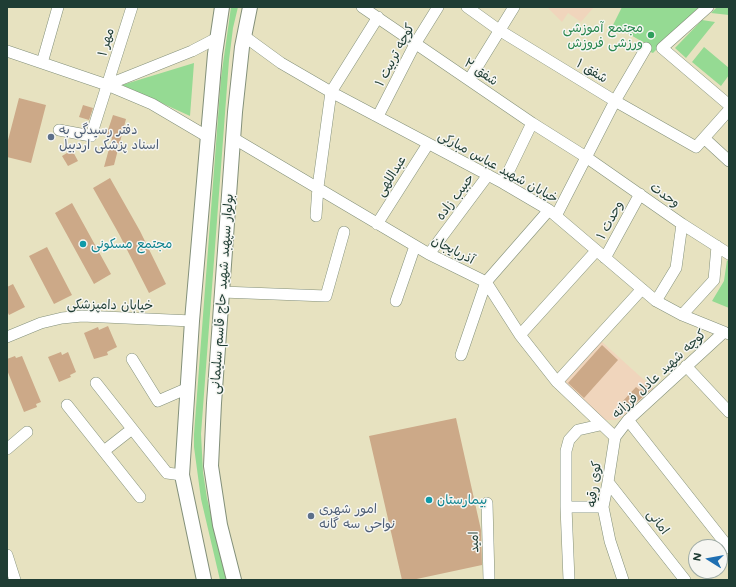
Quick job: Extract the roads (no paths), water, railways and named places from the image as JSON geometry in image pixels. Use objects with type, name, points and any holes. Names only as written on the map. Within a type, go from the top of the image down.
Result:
[{"type":"main road","name":"بولوار سپهبد شهید حاج قاسم سلیمانی","points":[[234,580],[220,525],[211,466],[233,138],[244,36],[250,7]]},
{"type":"main road","name":"بولوار سپهبد شهید حاج قاسم سلیمانی","points":[[204,580],[182,475],[192,321],[217,38],[218,9]]},
{"type":"street","points":[[42,62],[58,7]]},
{"type":"street","name":"مهر ۱","points":[[59,130],[91,136],[132,7]]},
{"type":"street","name":"شفق ۲","points":[[362,7],[532,123],[586,157]]},
{"type":"street","name":"کوچه تربیت ۱","points":[[378,116],[416,44],[438,7]]},
{"type":"street","name":"شفق ۱","points":[[467,7],[499,30],[615,101],[696,147],[704,138]]},
{"type":"street","points":[[469,80],[514,7]]},
{"type":"street","points":[[708,7],[662,48],[729,105]]},
{"type":"street","points":[[316,216],[318,187],[331,92],[378,17]]},
{"type":"street","name":"خیابان شهید عباس مبارکی","points":[[244,36],[281,63],[331,92],[504,183],[552,213],[656,301],[682,315],[726,333]]},
{"type":"street","points":[[107,85],[192,51],[217,38]]},
{"type":"street","points":[[461,355],[486,282],[552,213],[586,157],[615,101],[646,48]]},
{"type":"street","points":[[7,51],[107,85],[152,104],[208,137]]},
{"type":"street","points":[[729,110],[704,138],[729,161]]},
{"type":"street","points":[[504,183],[532,123]]},
{"type":"street","name":"آذربایجان","points":[[233,138],[429,254],[486,282]]},
{"type":"street","name":"عبداللهی","points":[[377,224],[428,144]]},
{"type":"street","name":"وحدت","points":[[586,157],[682,224],[729,254]]},
{"type":"street","name":"حبیب زاده","points":[[429,254],[488,175]]},
{"type":"street","name":"وحدت ۱","points":[[605,258],[640,194]]},
{"type":"street","points":[[656,301],[676,268],[682,224]]},
{"type":"street","points":[[222,292],[326,296],[344,232]]},
{"type":"street","points":[[396,301],[415,246]]},
{"type":"street","points":[[682,315],[714,280],[717,246]]},
{"type":"street","points":[[520,335],[596,251]]},
{"type":"street","points":[[486,282],[520,335],[556,382],[615,437]]},
{"type":"street","points":[[556,382],[642,289]]},
{"type":"street","name":"خیابان دامپزشکی","points":[[7,337],[41,323],[62,318],[82,316],[192,321]]},
{"type":"street","name":"کوچه شهید عادل فرزانه","points":[[615,437],[628,420],[686,366],[726,333]]},
{"type":"street","points":[[132,359],[158,401],[188,388]]},
{"type":"street","points":[[686,366],[729,412]]},
{"type":"street","points":[[96,383],[167,473],[182,475]]},
{"type":"street","points":[[68,405],[140,497]]},
{"type":"street","points":[[628,420],[729,548]]},
{"type":"street","points":[[569,580],[566,507],[566,452],[569,440],[578,430],[600,424]]},
{"type":"street","points":[[104,451],[132,429]]},
{"type":"street","points":[[7,449],[27,432]]},
{"type":"street","name":"کوی رقیه","points":[[615,437],[603,507],[610,541],[623,580]]},
{"type":"street","name":"امانی","points":[[608,482],[685,580]]},
{"type":"street","name":"امید","points":[[487,503],[489,580]]},
{"type":"street","points":[[566,507],[603,507]]},
{"type":"street","points":[[7,555],[15,580]]},
{"type":"place","name":"مجتمع آموزشی ورزشی فروزش","points":[[651,35]]},
{"type":"place","name":"دفتر رسیدگی به اسناد پزشکی اردبیل","points":[[51,137]]},
{"type":"place","name":"مجتمع مسکونی","points":[[83,244]]},
{"type":"place","name":"بیمارستان","points":[[429,500]]},
{"type":"place","name":"امور شهری نواحی سه گانه","points":[[311,516]]}]
